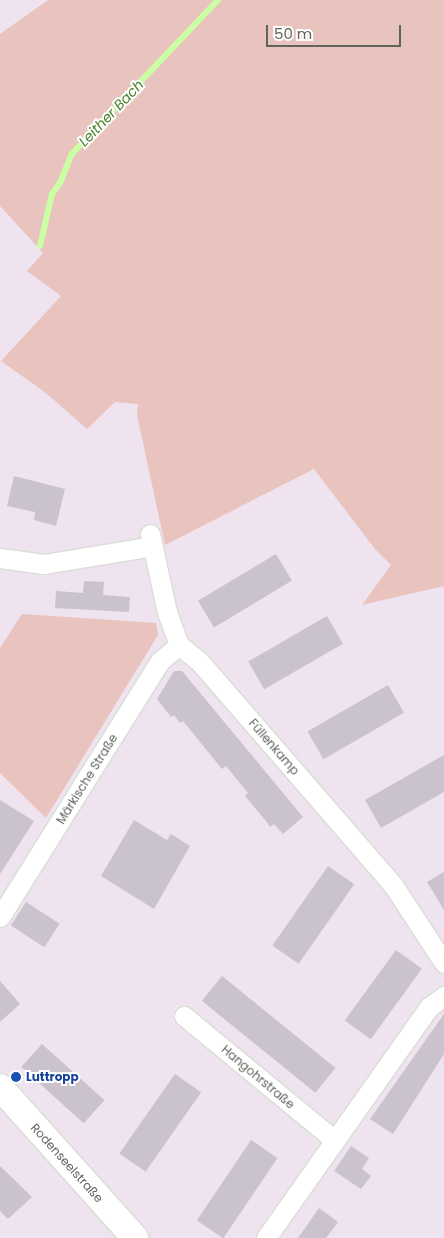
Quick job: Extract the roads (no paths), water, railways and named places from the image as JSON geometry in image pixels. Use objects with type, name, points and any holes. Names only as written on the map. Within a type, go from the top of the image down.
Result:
[{"type":"main road","name":"Rodenseelstraße","points":[[0,1087],[135,1238]]},
{"type":"street","points":[[0,558],[44,564],[152,540],[167,612],[179,646]]},
{"type":"street","name":"Märkische Straße","points":[[0,918],[160,661],[179,646]]},
{"type":"street","name":"Füllenkamp","points":[[179,646],[199,661],[393,885],[439,943],[444,963]]},
{"type":"street","points":[[266,1238],[333,1139],[429,1007],[444,996]]},
{"type":"street","name":"Hangohrstraße","points":[[184,1016],[333,1139]]},
{"type":"waterway","name":"Leither Bach","points":[[40,246],[52,194],[60,183],[72,154],[218,0]]},
{"type":"place","name":"Luttropp","points":[[16,1077]]}]
